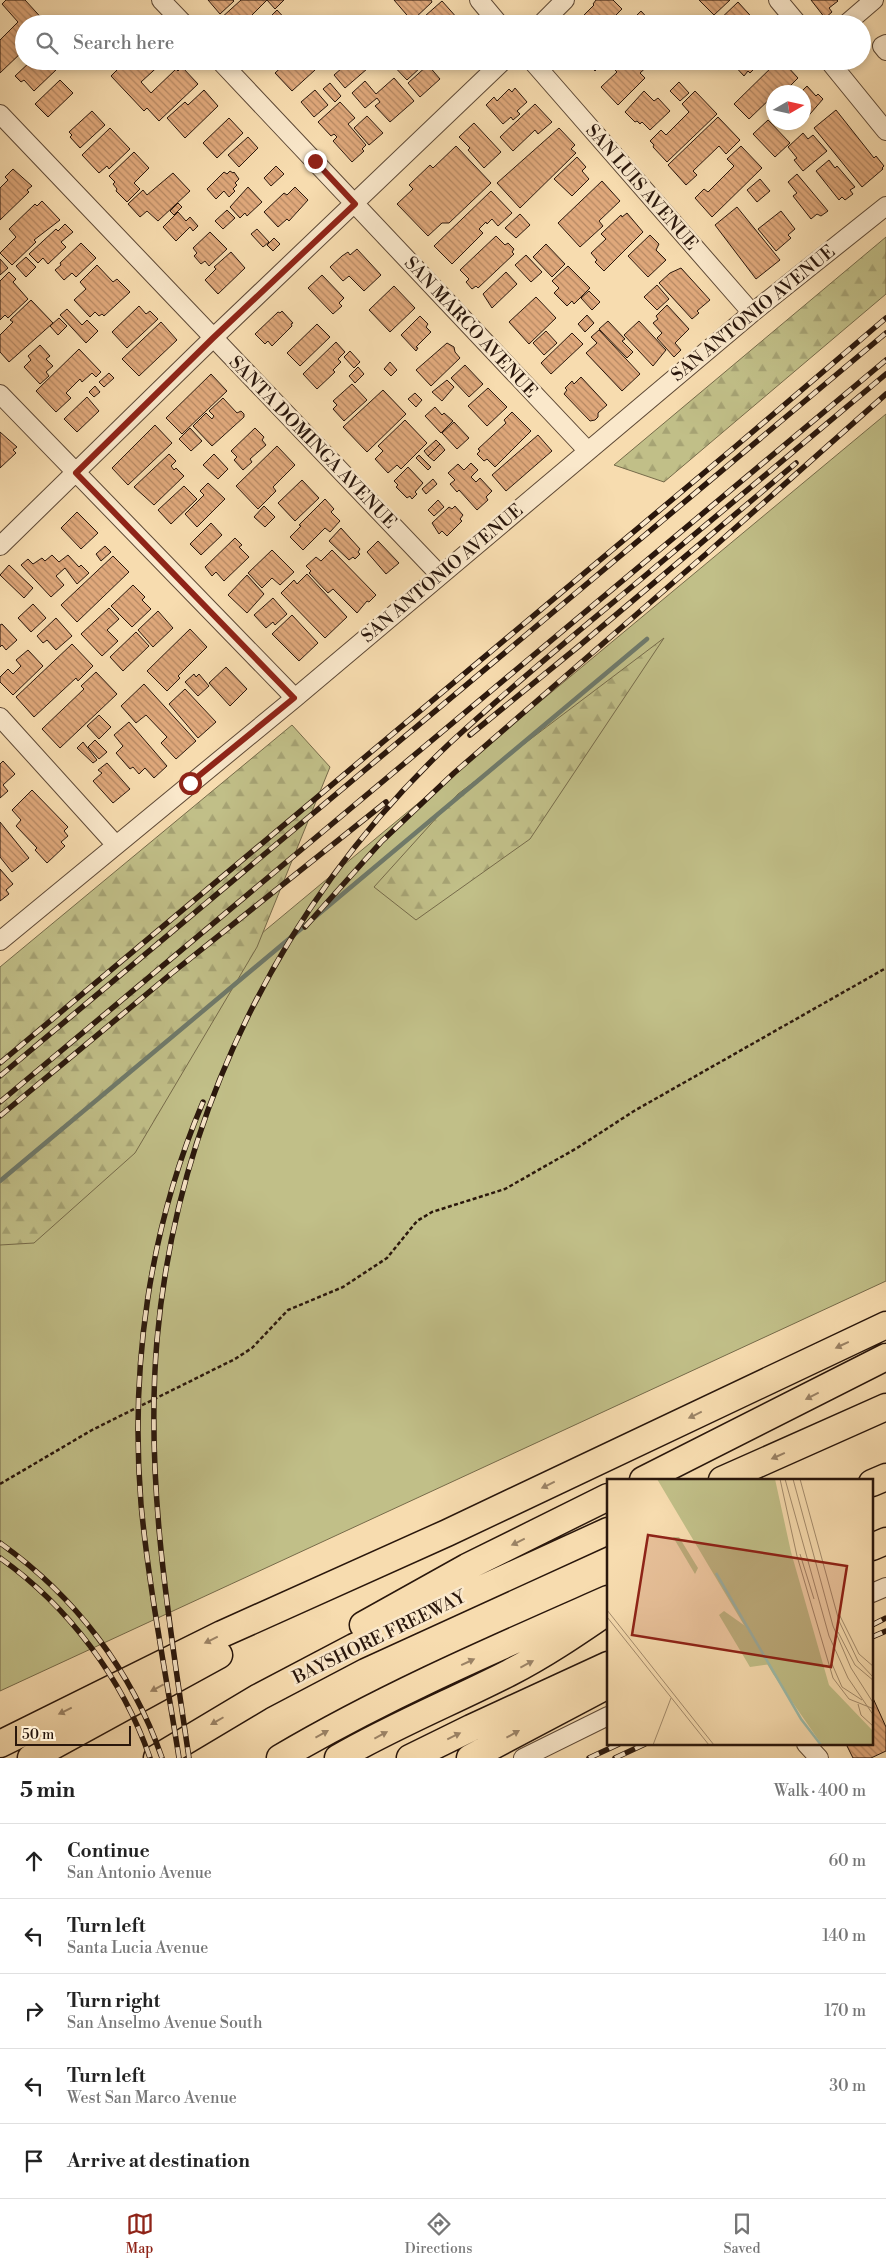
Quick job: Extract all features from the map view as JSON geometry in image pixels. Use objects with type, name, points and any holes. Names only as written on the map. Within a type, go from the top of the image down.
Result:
[{"type":"highway","points":[[0,1744],[222,1634],[447,1534],[886,1325]]},
{"type":"highway","points":[[645,1479],[886,1357]]},
{"type":"highway","points":[[724,1479],[886,1407]]},
{"type":"highway","points":[[874,1482],[886,1477]]},
{"type":"highway","points":[[259,1697],[318,1654],[421,1591],[607,1498]]},
{"type":"highway","name":"BAYSHORE FREEWAY","points":[[157,1758],[259,1697],[384,1632],[607,1531]]},
{"type":"highway","points":[[31,1758],[154,1690],[447,1534]]},
{"type":"highway","points":[[874,1546],[886,1541]]},
{"type":"highway","points":[[280,1758],[413,1687],[607,1599]]},
{"type":"highway","points":[[338,1758],[412,1718],[509,1673],[549,1651],[607,1612]]},
{"type":"highway","points":[[410,1758],[607,1665]]},
{"type":"highway","points":[[470,1758],[607,1686]]},
{"type":"street","points":[[161,0],[175,15]]},
{"type":"street","points":[[479,0],[492,15]]},
{"type":"street","points":[[550,15],[565,0]]},
{"type":"street","points":[[778,0],[790,15]]},
{"type":"street","points":[[856,15],[874,0]]},
{"type":"street","points":[[886,44],[882,46],[886,51]]},
{"type":"street","name":"SAN MARCO AVENUE","points":[[228,70],[587,450]]},
{"type":"street","points":[[0,546],[213,338],[494,70]]},
{"type":"street","name":"SAN LUIS AVENUE","points":[[540,70],[752,312]]},
{"type":"street","points":[[836,70],[885,126]]},
{"type":"street","name":"SANTA DOMINGA AVENUE","points":[[0,114],[440,575]]},
{"type":"street","name":"SAN ANTONIO AVENUE","points":[[0,941],[115,844],[294,698],[752,312],[886,206]]},
{"type":"street","points":[[0,394],[294,698]]},
{"type":"street","points":[[0,717],[115,844]]},
{"type":"street","points":[[874,1592],[886,1587]]},
{"type":"street","points":[[523,1758],[607,1716]]},
{"type":"street","points":[[808,1746],[819,1758]]},
{"type":"path","points":[[0,1484],[92,1430],[235,1359],[252,1348],[288,1310],[344,1286],[387,1258],[417,1221],[432,1212],[505,1189],[577,1148],[634,1111],[886,968]]},
{"type":"green space","points":[[886,237],[886,294],[664,482],[614,465]]},
{"type":"green space","points":[[886,414],[886,1281],[0,1691],[0,1151]]},
{"type":"green space","points":[[664,638],[530,839],[416,920],[374,887],[458,794]]},
{"type":"green space","points":[[292,725],[330,767],[257,947],[135,1153],[34,1243],[0,1245],[0,967]]},
{"type":"building","points":[[6,0],[25,0],[39,15],[15,15],[15,19],[2,4]]},
{"type":"building","points":[[208,0],[233,0],[234,1],[220,14]]},
{"type":"building","points":[[241,0],[267,0],[252,15],[224,15]]},
{"type":"building","points":[[267,0],[284,0],[275,9]]},
{"type":"building","points":[[394,0],[431,0],[432,2],[418,15],[407,15]]},
{"type":"building","points":[[596,0],[613,0],[622,9],[616,15],[584,15]]},
{"type":"building","points":[[699,0],[730,0],[714,15]]},
{"type":"building","points":[[811,0],[838,1],[829,8],[832,12],[828,15],[823,15]]},
{"type":"building","points":[[442,1],[454,15],[426,15]]},
{"type":"building","points":[[738,2],[750,15],[724,15]]},
{"type":"building","points":[[277,10],[282,15],[272,15]]},
{"type":"building","points":[[15,25],[15,59],[0,73],[0,40]]},
{"type":"building","points":[[21,70],[56,70],[34,91],[24,80],[21,82],[15,76]]},
{"type":"building","points":[[117,70],[154,70],[141,82],[151,93],[175,70],[185,70],[198,84],[159,121],[147,108],[144,111],[111,76]]},
{"type":"building","points":[[278,70],[315,70],[292,91],[275,73]]},
{"type":"building","points":[[340,70],[366,70],[345,88],[334,75]]},
{"type":"building","points":[[398,70],[418,70],[407,80]]},
{"type":"building","points":[[422,70],[432,70],[440,79],[420,97],[408,83]]},
{"type":"building","points":[[615,70],[643,70],[640,73],[645,78],[618,105],[601,87],[617,72]]},
{"type":"building","points":[[738,70],[753,70],[750,73],[748,71],[744,76]]},
{"type":"building","points":[[769,70],[791,70],[798,78],[791,85],[766,85],[766,103],[749,119],[734,104]]},
{"type":"building","points":[[394,78],[414,101],[390,122],[375,106],[380,102],[377,98],[365,108],[352,93],[365,81],[376,94]]},
{"type":"building","points":[[60,80],[73,93],[48,117],[35,104]]},
{"type":"building","points":[[679,82],[689,93],[680,101],[670,91]]},
{"type":"building","points":[[330,83],[341,96],[335,102],[323,89]]},
{"type":"building","points":[[515,88],[527,102],[517,111],[520,114],[513,120],[511,117],[503,124],[486,105],[494,97],[497,101],[509,89],[512,92]]},
{"type":"building","points":[[204,90],[218,106],[185,138],[167,118],[185,102],[188,105]]},
{"type":"building","points":[[315,90],[328,105],[314,117],[301,102]]},
{"type":"building","points":[[811,90],[816,96],[818,94],[823,99],[811,113]]},
{"type":"building","points":[[644,91],[654,101],[658,98],[670,111],[650,130],[642,122],[640,124],[637,121],[635,122],[625,112]]},
{"type":"building","points":[[695,91],[717,114],[667,162],[650,141],[661,130],[666,135],[689,112],[682,104]]},
{"type":"building","points":[[340,102],[355,118],[348,124],[366,145],[362,149],[364,151],[352,162],[333,141],[337,137],[334,134],[331,136],[318,122]]},
{"type":"building","points":[[535,104],[552,122],[538,134],[535,130],[513,151],[500,137]]},
{"type":"building","points":[[836,110],[874,158],[876,156],[884,166],[862,187],[814,128]]},
{"type":"building","points":[[92,111],[105,125],[80,148],[70,137],[72,135],[69,132]]},
{"type":"building","points":[[367,116],[383,133],[369,145],[354,128]]},
{"type":"building","points":[[718,117],[740,140],[726,154],[719,146],[693,171],[697,175],[686,185],[668,165]]},
{"type":"building","points":[[229,118],[243,133],[217,158],[203,143]]},
{"type":"building","points":[[766,122],[766,130],[778,130],[790,143],[775,157],[753,134]]},
{"type":"building","points":[[474,123],[501,152],[484,168],[468,150],[470,148],[459,137]]},
{"type":"building","points":[[110,128],[130,149],[109,169],[107,166],[99,173],[82,155]]},
{"type":"building","points":[[559,128],[575,145],[571,149],[576,153],[520,208],[497,183]]},
{"type":"building","points":[[803,133],[808,139],[813,135],[827,151],[803,171],[794,160],[797,158],[788,147]]},
{"type":"building","points":[[248,137],[258,148],[239,167],[228,155]]},
{"type":"building","points":[[456,146],[491,183],[449,223],[442,223],[428,236],[397,204],[413,189],[409,185],[430,165],[433,168]]},
{"type":"building","points":[[741,146],[762,168],[712,217],[695,198],[704,189],[708,192],[734,166],[727,159]]},
{"type":"building","points":[[134,152],[149,168],[134,183],[140,189],[127,202],[116,191],[117,189],[113,184],[115,182],[109,176]]},
{"type":"building","points":[[577,157],[586,167],[582,171],[589,179],[572,196],[554,179]]},
{"type":"building","points":[[829,160],[835,168],[837,166],[855,187],[850,190],[853,194],[845,200],[842,197],[839,200],[816,171]]},
{"type":"building","points":[[276,166],[284,174],[271,186],[264,178]]},
{"type":"building","points":[[13,169],[32,186],[27,190],[29,192],[0,220],[0,188],[8,180],[5,177]]},
{"type":"building","points":[[230,171],[234,172],[239,179],[233,189],[235,191],[229,197],[224,191],[216,199],[207,189],[224,172],[227,174]]},
{"type":"building","points":[[173,173],[190,191],[158,221],[147,211],[140,217],[128,204],[143,190],[147,195]]},
{"type":"building","points":[[797,174],[828,211],[821,216],[817,214],[811,219],[793,196],[797,193],[788,182]]},
{"type":"building","points":[[760,179],[770,191],[757,202],[747,190]]},
{"type":"building","points":[[602,181],[620,201],[599,221],[603,226],[580,247],[558,223]]},
{"type":"building","points":[[248,187],[262,202],[247,216],[245,213],[240,218],[230,207]]},
{"type":"building","points":[[295,187],[308,200],[289,221],[287,219],[278,227],[264,212],[284,193],[287,195]]},
{"type":"building","points":[[491,191],[512,213],[498,226],[492,219],[487,224],[486,222],[479,229],[483,233],[452,264],[434,246]]},
{"type":"building","points":[[42,201],[60,220],[34,240],[36,242],[12,265],[0,253],[16,237],[9,229],[35,204],[37,206]]},
{"type":"building","points":[[178,203],[182,207],[174,215],[170,211]]},
{"type":"building","points":[[737,207],[780,260],[756,279],[715,225]]},
{"type":"building","points":[[227,210],[235,218],[223,229],[215,221]]},
{"type":"building","points":[[781,211],[795,229],[788,235],[791,238],[776,251],[758,229]]},
{"type":"building","points":[[178,212],[186,221],[190,217],[198,226],[193,231],[190,227],[176,241],[163,227]]},
{"type":"building","points":[[627,213],[643,232],[604,271],[595,262],[597,260],[591,253],[606,239],[601,234],[621,215],[622,217]]},
{"type":"building","points":[[520,214],[530,225],[516,238],[505,228]]},
{"type":"building","points":[[65,224],[73,232],[61,242],[66,247],[48,264],[43,258],[38,263],[29,254],[56,229],[58,231]]},
{"type":"building","points":[[257,229],[269,242],[263,247],[251,234]]},
{"type":"building","points":[[210,232],[227,249],[209,266],[205,261],[201,264],[194,256],[197,253],[193,248]]},
{"type":"building","points":[[650,235],[659,244],[656,250],[666,260],[648,277],[628,256]]},
{"type":"building","points":[[496,236],[505,245],[508,243],[514,249],[512,252],[514,254],[478,288],[476,286],[472,289],[466,282],[469,279],[460,270]]},
{"type":"building","points":[[274,238],[280,244],[273,251],[267,245]]},
{"type":"building","points":[[81,243],[96,258],[76,277],[72,273],[64,280],[55,270]]},
{"type":"building","points":[[546,244],[565,264],[552,277],[533,257]]},
{"type":"building","points":[[357,249],[381,275],[364,291],[349,276],[343,281],[330,267],[348,252],[350,255]]},
{"type":"building","points":[[231,252],[245,268],[218,294],[205,280],[216,269],[214,267]]},
{"type":"building","points":[[526,255],[542,272],[531,282],[515,265]]},
{"type":"building","points":[[26,257],[36,267],[26,277],[16,266]]},
{"type":"building","points":[[0,259],[8,268],[0,275]]},
{"type":"building","points":[[97,265],[113,282],[117,279],[130,292],[104,316],[102,314],[99,316],[95,312],[90,317],[74,300],[86,289],[80,282]]},
{"type":"building","points":[[568,266],[590,288],[574,304],[572,301],[567,306],[554,293],[559,288],[552,281]]},
{"type":"building","points":[[681,268],[710,300],[697,311],[699,313],[692,319],[659,283],[670,273]]},
{"type":"building","points":[[9,272],[16,279],[13,282],[28,299],[8,318],[5,315],[0,320],[0,281]]},
{"type":"building","points":[[506,272],[517,284],[492,308],[483,294]]},
{"type":"building","points":[[322,275],[344,298],[339,303],[342,306],[333,314],[308,288]]},
{"type":"building","points":[[657,285],[669,299],[657,310],[644,297]]},
{"type":"building","points":[[394,286],[415,308],[390,332],[369,310]]},
{"type":"building","points":[[589,291],[600,302],[592,310],[581,298]]},
{"type":"building","points":[[536,297],[556,318],[529,344],[509,322]]},
{"type":"building","points":[[31,300],[53,323],[9,362],[0,352],[0,335],[13,322],[10,320]]},
{"type":"building","points":[[667,305],[689,329],[675,343],[681,350],[674,357],[657,338],[662,333],[653,323],[658,319],[656,316]]},
{"type":"building","points":[[139,306],[146,314],[150,311],[158,319],[127,348],[112,332]]},
{"type":"building","points":[[67,309],[82,325],[87,320],[98,331],[86,343],[60,315]]},
{"type":"building","points":[[282,311],[293,323],[291,324],[292,326],[272,346],[268,341],[265,344],[255,334],[278,312]]},
{"type":"building","points":[[587,315],[594,323],[585,332],[578,324]]},
{"type":"building","points":[[420,316],[428,324],[426,327],[431,332],[416,347],[418,348],[416,351],[401,335]]},
{"type":"building","points":[[59,318],[67,326],[58,335],[50,326]]},
{"type":"building","points":[[608,321],[625,339],[622,341],[633,352],[627,358],[599,329]]},
{"type":"building","points":[[639,321],[666,350],[653,366],[624,335]]},
{"type":"building","points":[[161,322],[177,340],[139,376],[122,359]]},
{"type":"building","points":[[317,324],[330,337],[300,366],[287,353]]},
{"type":"building","points":[[599,330],[640,374],[622,391],[586,353],[597,343],[591,337]]},
{"type":"building","points":[[546,331],[557,343],[544,355],[533,343]]},
{"type":"building","points":[[572,333],[583,344],[551,374],[541,363]]},
{"type":"building","points":[[336,342],[345,352],[338,359],[341,362],[333,370],[335,372],[317,389],[303,374]]},
{"type":"building","points":[[447,343],[454,347],[455,352],[460,358],[431,386],[416,370]]},
{"type":"building","points":[[40,345],[50,356],[46,359],[53,366],[46,372],[49,376],[40,384],[24,367],[31,360],[28,356]]},
{"type":"building","points":[[79,349],[101,372],[96,377],[92,373],[82,382],[80,379],[66,393],[71,398],[56,412],[36,391]]},
{"type":"building","points":[[350,351],[360,362],[354,368],[344,357]]},
{"type":"building","points":[[390,362],[397,370],[391,376],[384,369]]},
{"type":"building","points":[[465,365],[483,384],[469,397],[451,378]]},
{"type":"building","points":[[358,367],[364,374],[355,383],[349,376]]},
{"type":"building","points":[[109,373],[114,378],[104,387],[99,382]]},
{"type":"building","points":[[211,374],[227,391],[182,434],[166,418]]},
{"type":"building","points":[[581,377],[607,405],[598,413],[598,417],[595,420],[590,421],[564,394],[567,390],[565,388],[572,381],[574,384]]},
{"type":"building","points":[[447,380],[454,387],[442,401],[432,392]]},
{"type":"building","points":[[352,384],[367,400],[344,421],[333,409],[337,405],[333,401]]},
{"type":"building","points":[[95,386],[100,392],[94,397],[89,392]]},
{"type":"building","points":[[488,388],[507,407],[487,426],[468,406]]},
{"type":"building","points":[[383,390],[406,414],[367,452],[343,427]]},
{"type":"building","points":[[415,393],[422,400],[416,407],[408,399]]},
{"type":"building","points":[[87,397],[99,411],[77,432],[64,419]]},
{"type":"building","points":[[223,398],[237,413],[241,411],[244,417],[212,446],[193,426],[206,413],[212,419],[214,416],[209,411]]},
{"type":"building","points":[[435,407],[442,415],[444,413],[453,421],[441,433],[425,416]]},
{"type":"building","points":[[512,412],[531,431],[495,467],[487,459],[484,461],[477,454],[480,451],[478,449],[506,423],[504,420]]},
{"type":"building","points":[[405,420],[427,443],[401,469],[397,465],[388,473],[375,459],[383,451],[378,446]]},
{"type":"building","points":[[454,422],[469,438],[457,449],[442,433]]},
{"type":"building","points":[[155,425],[172,443],[128,485],[112,468]]},
{"type":"building","points":[[190,428],[202,441],[191,451],[179,439]]},
{"type":"building","points":[[255,428],[264,437],[262,440],[266,445],[250,459],[252,462],[243,470],[234,460],[237,457],[231,451]]},
{"type":"building","points":[[0,432],[17,447],[13,450],[16,453],[0,468]]},
{"type":"building","points":[[538,435],[552,451],[506,491],[492,475]]},
{"type":"building","points":[[436,440],[440,444],[428,456],[424,451]]},
{"type":"building","points":[[440,444],[445,450],[434,461],[428,456]]},
{"type":"building","points":[[277,446],[295,465],[273,487],[276,491],[258,509],[236,486]]},
{"type":"building","points":[[169,454],[176,461],[171,466],[184,476],[154,505],[134,487]]},
{"type":"building","points":[[214,454],[228,469],[218,479],[203,465]]},
{"type":"building","points":[[419,455],[431,467],[428,470],[416,458]]},
{"type":"building","points":[[471,463],[478,470],[471,477],[476,482],[480,478],[492,491],[486,497],[488,500],[477,510],[459,490],[457,492],[450,484],[455,480],[448,473],[458,464],[464,470]]},
{"type":"building","points":[[408,467],[423,483],[412,499],[410,496],[407,498],[396,487],[398,485],[394,481]]},
{"type":"building","points":[[433,479],[437,484],[426,494],[422,489]]},
{"type":"building","points":[[302,480],[319,498],[295,521],[278,503]]},
{"type":"building","points":[[208,483],[225,499],[197,527],[185,514],[204,495],[200,491]]},
{"type":"building","points":[[184,486],[197,499],[171,524],[158,510]]},
{"type":"building","points":[[325,499],[334,509],[331,512],[340,521],[330,532],[325,528],[303,550],[290,537],[301,526],[299,525]]},
{"type":"building","points":[[438,500],[444,507],[434,516],[428,510]]},
{"type":"building","points":[[264,506],[275,517],[265,527],[254,517]]},
{"type":"building","points":[[455,506],[463,515],[460,519],[462,521],[447,536],[442,531],[439,534],[432,523],[449,507],[452,509]]},
{"type":"building","points":[[77,512],[98,533],[81,549],[61,528]]},
{"type":"building","points":[[211,523],[222,535],[201,555],[190,544]]},
{"type":"building","points":[[341,528],[360,549],[358,552],[360,554],[355,559],[353,557],[349,560],[329,541]]},
{"type":"building","points":[[235,538],[242,545],[239,547],[249,557],[224,581],[216,572],[212,576],[205,567]]},
{"type":"building","points":[[378,541],[399,563],[386,574],[367,552]]},
{"type":"building","points":[[105,546],[111,552],[101,561],[96,554]]},
{"type":"building","points":[[272,550],[294,572],[280,585],[272,578],[262,588],[248,573]]},
{"type":"building","points":[[332,550],[376,595],[369,602],[367,601],[357,613],[333,589],[328,593],[309,573],[311,571],[306,566],[316,557],[321,561]]},
{"type":"building","points":[[52,555],[59,562],[68,555],[79,567],[81,565],[89,573],[77,584],[65,568],[56,576],[64,585],[51,597],[21,565],[28,559],[33,564],[42,558],[45,561]]},
{"type":"building","points":[[113,556],[129,572],[77,622],[61,605]]},
{"type":"building","points":[[9,565],[33,588],[24,598],[0,575]]},
{"type":"building","points":[[307,574],[347,617],[325,638],[281,593],[294,580],[297,584]]},
{"type":"building","points":[[247,575],[264,594],[247,613],[228,595]]},
{"type":"building","points":[[133,585],[145,597],[142,600],[151,609],[132,627],[111,606]]},
{"type":"building","points":[[273,598],[287,614],[275,625],[273,622],[266,628],[254,615]]},
{"type":"building","points":[[33,604],[46,618],[31,632],[18,618]]},
{"type":"building","points":[[109,608],[119,619],[107,630],[118,641],[102,656],[81,634]]},
{"type":"building","points":[[158,611],[173,628],[153,647],[138,630]]},
{"type":"building","points":[[292,615],[318,643],[299,661],[272,634]]},
{"type":"building","points":[[56,618],[72,636],[56,650],[47,640],[43,643],[37,636]]},
{"type":"building","points":[[2,624],[17,640],[6,650],[2,645],[0,647],[0,625]]},
{"type":"building","points":[[190,629],[207,647],[178,676],[180,678],[167,691],[147,671]]},
{"type":"building","points":[[136,632],[149,646],[123,671],[110,657]]},
{"type":"building","points":[[72,644],[93,666],[78,681],[76,678],[34,717],[16,697]]},
{"type":"building","points":[[28,650],[43,666],[13,695],[0,682],[0,677],[8,669],[13,674],[21,666],[16,660]]},
{"type":"building","points":[[226,667],[247,689],[230,706],[209,683]]},
{"type":"building","points":[[96,672],[117,694],[60,748],[42,729],[84,689],[81,686]]},
{"type":"building","points":[[194,674],[196,677],[199,674],[209,686],[198,696],[185,682]]},
{"type":"building","points":[[144,684],[196,741],[176,759],[161,743],[167,737],[146,715],[136,723],[121,706]]},
{"type":"building","points":[[185,689],[216,722],[198,738],[169,704]]},
{"type":"building","points":[[99,715],[111,727],[99,739],[87,726]]},
{"type":"building","points":[[129,722],[167,766],[154,778],[145,768],[139,774],[133,767],[130,769],[116,753],[123,746],[114,735]]},
{"type":"building","points":[[95,740],[107,752],[99,759],[88,747]]},
{"type":"building","points":[[83,742],[97,760],[93,763],[77,748]]},
{"type":"building","points":[[3,761],[15,774],[3,785],[8,791],[0,798],[0,764]]},
{"type":"building","points":[[107,763],[130,789],[113,803],[93,781],[102,773],[98,770]]},
{"type":"building","points":[[32,790],[68,827],[64,831],[68,836],[61,842],[65,846],[47,863],[35,850],[37,848],[16,826],[21,820],[12,810]]},
{"type":"building","points":[[0,822],[29,858],[12,872],[0,857]]},
{"type":"building","points":[[0,869],[13,884],[6,890],[9,894],[0,901]]},
{"type":"building","points":[[874,1700],[886,1727],[886,1751],[871,1758],[853,1758],[847,1746],[874,1746]]},
{"type":"waterway","points":[[0,1181],[647,639]]},
{"type":"railway","points":[[0,1063],[886,318]]},
{"type":"railway","points":[[0,1076],[886,333]]},
{"type":"railway","points":[[0,1102],[886,360]]},
{"type":"railway","points":[[189,1758],[167,1602],[157,1498],[154,1445],[157,1340],[169,1255],[188,1173],[215,1092],[249,1015],[290,941],[337,870],[391,804],[450,743],[538,665],[886,374]]},
{"type":"railway","points":[[305,927],[382,841],[454,773],[706,554],[886,394]]},
{"type":"railway","points":[[470,735],[796,463]]},
{"type":"railway","points":[[0,1116],[172,973],[386,802]]},
{"type":"railway","points":[[179,1758],[144,1536],[138,1453],[138,1401],[148,1299],[157,1249],[169,1199],[184,1150],[203,1102]]},
{"type":"railway","points":[[0,1543],[53,1587],[98,1638],[135,1695],[150,1726],[162,1758]]},
{"type":"railway","points":[[0,1558],[48,1598],[90,1646],[125,1700],[150,1758]]},
{"type":"railway","points":[[874,1624],[886,1618]]},
{"type":"railway","points":[[874,1636],[886,1631]]},
{"type":"railway","points":[[589,1758],[615,1746]]},
{"type":"railway","points":[[615,1758],[641,1746]]},
{"type":"route","points":[[190,783],[294,698],[76,473],[213,338],[355,204],[315,161]]}]
